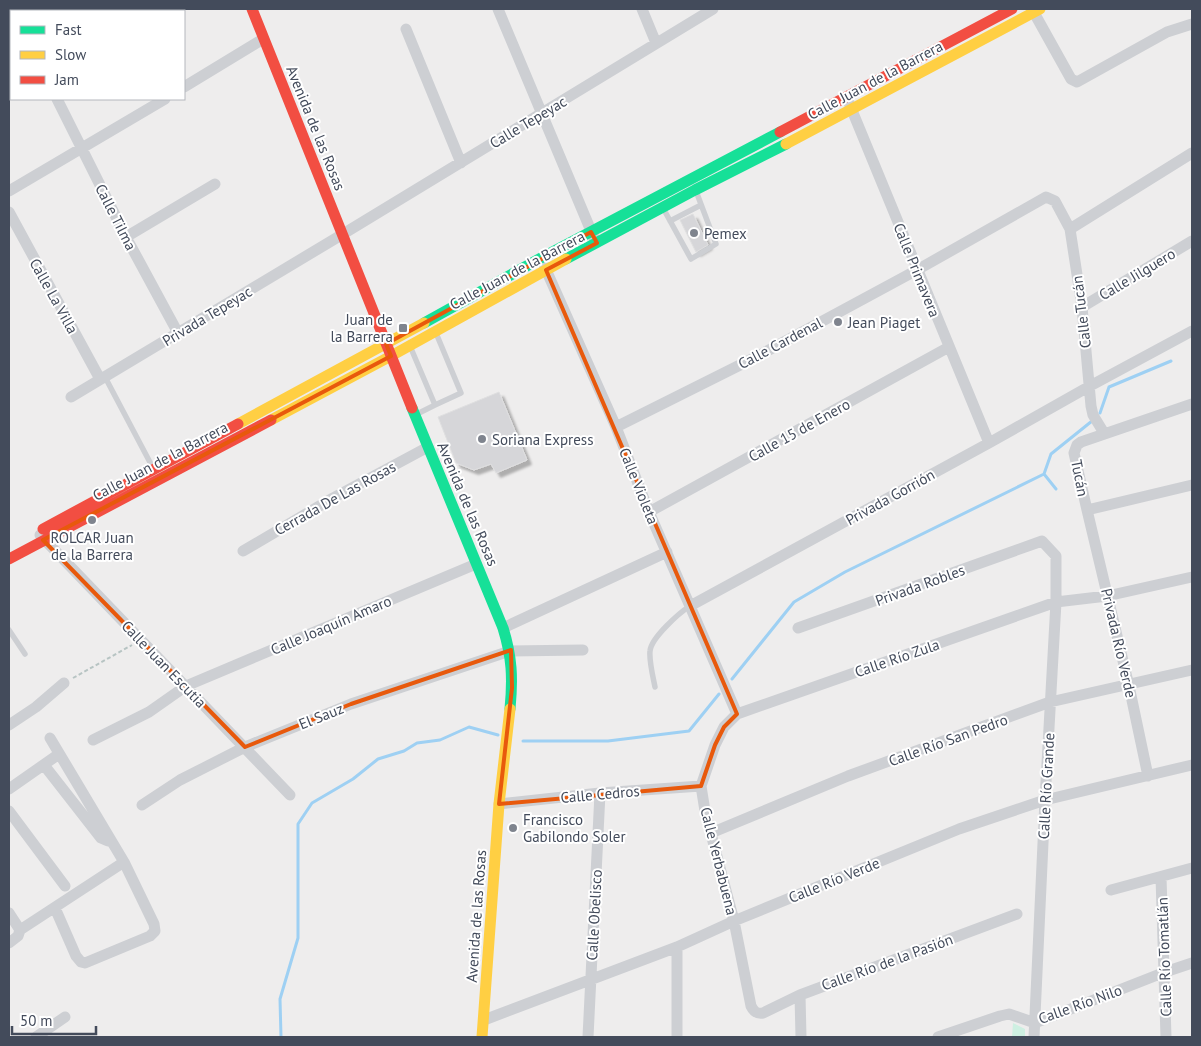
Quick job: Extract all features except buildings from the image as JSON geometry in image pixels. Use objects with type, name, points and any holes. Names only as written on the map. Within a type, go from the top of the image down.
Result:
[{"type":"main road","name":"Avenida de las Rosas","points":[[252,9],[344,234],[386,344],[503,628],[510,650],[512,688],[499,804],[482,1037]]},
{"type":"main road","name":"Calle Juan de la Barrera","points":[[9,559],[41,536],[154,470],[541,258],[591,232],[673,196],[847,97],[1012,9]]},
{"type":"main road","name":"Calle Juan de la Barrera","points":[[9,548],[41,536],[391,356],[663,208],[673,196],[696,190],[852,110],[1036,10]]},
{"type":"street","points":[[498,9],[596,243]]},
{"type":"street","points":[[642,9],[656,43]]},
{"type":"street","name":"Calle Tepeyac","points":[[344,234],[713,9]]},
{"type":"street","points":[[1036,10],[1071,79],[1077,82],[1167,32],[1192,24]]},
{"type":"street","points":[[406,29],[461,163]]},
{"type":"street","points":[[185,87],[263,39]]},
{"type":"street","name":"Calle Primavera","points":[[847,97],[989,444]]},
{"type":"street","name":"Calle Tilma","points":[[57,100],[126,237],[178,333]]},
{"type":"street","points":[[9,192],[163,100]]},
{"type":"street","points":[[1070,229],[1192,153]]},
{"type":"street","points":[[126,237],[216,184]]},
{"type":"street","name":"Calle Cardenal","points":[[616,427],[756,357],[917,270],[1046,197]]},
{"type":"street","name":"Calle Tucán","points":[[1046,197],[1055,201],[1070,229],[1082,307],[1090,386],[1090,406],[1104,433]]},
{"type":"street","name":"Calle La Villa","points":[[9,212],[102,378]]},
{"type":"street","name":"Privada Tepeyac","points":[[71,397],[344,234]]},
{"type":"street","name":"Calle Jilguero","points":[[1082,307],[1192,241]]},
{"type":"street","name":"Calle Violeta","points":[[541,258],[616,427],[649,512],[738,714]]},
{"type":"street","name":"Privada Gorrión","points":[[690,606],[1192,332]]},
{"type":"street","name":"Calle 15 de Enero","points":[[649,512],[949,347]]},
{"type":"street","points":[[1104,433],[1192,404]]},
{"type":"street","name":"Tucán","points":[[1086,510],[1074,457],[1077,445],[1104,433]]},
{"type":"street","name":"Cerrada De Las Rosas","points":[[243,551],[332,498],[428,447]]},
{"type":"street","points":[[1086,510],[1192,485]]},
{"type":"street","name":"Privada Río Verde","points":[[1086,510],[1130,686],[1148,776]]},
{"type":"street","name":"Calle Juan Escutia","points":[[41,536],[290,795]]},
{"type":"street","name":"Calle Río Grande","points":[[1034,1037],[1056,602],[1056,556],[1042,541]]},
{"type":"street","name":"Privada Robles","points":[[798,628],[1042,541]]},
{"type":"street","points":[[503,628],[667,552]]},
{"type":"street","name":"Calle Joaquín Amaro","points":[[93,740],[149,712],[186,686],[476,564]]},
{"type":"street","name":"Calle Río Zula","points":[[738,714],[1056,602],[1107,596],[1192,577]]},
{"type":"street","name":"El Sauz","points":[[142,805],[180,780],[245,747],[351,704],[510,650],[583,650]]},
{"type":"street","name":"Calle Río San Pedro","points":[[711,834],[848,776],[1050,702],[1130,686],[1192,670]]},
{"type":"street","points":[[9,725],[64,683]]},
{"type":"street","name":"Calle Yerbabuena","points":[[738,714],[724,727],[715,745],[701,786],[711,834],[734,921],[751,1006],[753,1011],[759,1014]]},
{"type":"street","points":[[50,738],[124,862],[154,924],[155,931],[150,936],[85,963],[81,962],[76,956],[55,908]]},
{"type":"street","points":[[9,788],[59,754]]},
{"type":"street","points":[[44,765],[101,838],[111,841]]},
{"type":"street","name":"Calle Río Verde","points":[[484,1020],[676,947],[734,921],[959,829],[1045,800],[1192,765]]},
{"type":"street","name":"Calle Cedros","points":[[499,804],[600,793],[701,786]]},
{"type":"street","name":"Calle Obelisco","points":[[588,1037],[600,793]]},
{"type":"street","points":[[9,811],[64,886]]},
{"type":"street","points":[[9,943],[18,936],[20,930],[124,862]]},
{"type":"street","points":[[1111,890],[1192,868]]},
{"type":"street","name":"Calle Río Tomatlán","points":[[1161,877],[1166,1037]]},
{"type":"street","points":[[9,913],[20,930]]},
{"type":"street","name":"Calle Río de la Pasión","points":[[759,1014],[800,995],[1017,914]]},
{"type":"street","points":[[676,947],[677,1037]]},
{"type":"street","name":"Calle Río Nilo","points":[[938,1037],[1009,1014],[1035,1022],[1192,963]]},
{"type":"street","points":[[800,995],[802,1037]]},
{"type":"street","points":[[36,1037],[65,1017]]},
{"type":"lane","points":[[663,208],[691,259],[716,244],[696,190]]},
{"type":"lane","points":[[670,221],[701,205]]},
{"type":"lane","points":[[415,415],[461,393],[435,331],[432,319]]},
{"type":"lane","points":[[404,334],[434,405]]},
{"type":"lane","name":"Calle La Villa","points":[[102,378],[154,470]]},
{"type":"lane","points":[[655,687],[650,650],[659,634],[690,606]]},
{"type":"lane","points":[[9,630],[25,654]]},
{"type":"path","points":[[64,683],[141,640]]},
{"type":"highlighted area","points":[[591,232],[597,243],[546,270],[737,714],[724,727],[715,745],[701,786],[499,804],[512,688],[511,650],[351,704],[245,747],[43,540],[391,356],[386,344]]},
{"type":"green space","points":[[1013,1023],[1025,1029],[1025,1037],[1012,1037]]},
{"type":"waterway","points":[[1100,413],[1109,387],[1171,361]]},
{"type":"waterway","points":[[732,679],[794,602],[845,572],[1044,474],[1051,454],[1092,421]]},
{"type":"waterway","points":[[1044,474],[1056,489]]},
{"type":"waterway","points":[[523,741],[608,741],[689,731],[719,694]]},
{"type":"waterway","points":[[281,1037],[280,999],[298,938],[298,824],[312,803],[353,779],[378,759],[404,751],[417,743],[440,740],[469,727],[498,735]]},
{"type":"traffic: fast","points":[[424,323],[541,258],[780,132]]},
{"type":"traffic: fast","points":[[566,259],[786,144]]},
{"type":"traffic: fast","points":[[412,408],[503,628],[511,668],[510,709]]},
{"type":"traffic: slow","points":[[786,144],[1040,9]]},
{"type":"traffic: slow","points":[[271,420],[566,259]]},
{"type":"traffic: slow","points":[[238,424],[424,323]]},
{"type":"traffic: slow","points":[[482,1037],[499,804],[510,709]]},
{"type":"traffic: jam","points":[[252,9],[412,408]]},
{"type":"traffic: jam","points":[[780,132],[1012,9]]},
{"type":"traffic: jam","points":[[9,559],[271,420]]},
{"type":"traffic: jam","points":[[43,529],[238,424]]},
{"type":"place","name":"Pemex","points":[[694,233]]},
{"type":"place","name":"Jean Piaget","points":[[838,322]]},
{"type":"place","name":"Juan de la Barrera","points":[[403,328]]},
{"type":"place","name":"Soriana Express","points":[[482,439]]},
{"type":"place","name":"ROLCAR Juan de la Barrera","points":[[92,520]]},
{"type":"place","name":"Francisco Gabilondo Soler","points":[[513,828]]}]
